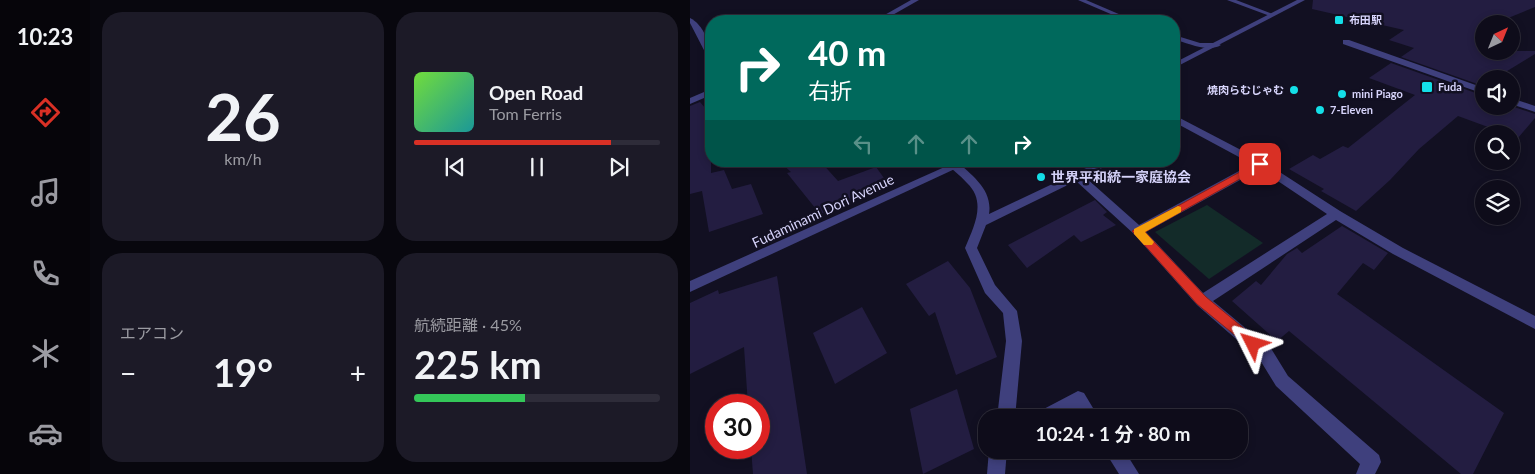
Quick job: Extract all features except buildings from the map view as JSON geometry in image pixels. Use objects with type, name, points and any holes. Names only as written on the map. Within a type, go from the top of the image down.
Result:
[{"type":"street","points":[[888,15],[916,0]]},
{"type":"street","points":[[1081,0],[1117,15]]},
{"type":"street","points":[[1230,0],[1272,15]]},
{"type":"street","points":[[1180,63],[1302,0]]},
{"type":"street","points":[[690,20],[695,24],[705,44]]},
{"type":"street","points":[[1180,39],[1200,46],[1217,45]]},
{"type":"street","points":[[1346,42],[1475,88]]},
{"type":"street","points":[[690,101],[705,95]]},
{"type":"street","points":[[1520,104],[1535,109]]},
{"type":"street","points":[[1180,125],[1260,164],[1336,214],[1398,251],[1535,323]]},
{"type":"street","points":[[1138,231],[1260,164]]},
{"type":"street","name":"Fudaminami Dori Avenue","points":[[690,287],[948,167]]},
{"type":"street","points":[[961,167],[978,186],[985,200],[982,222],[971,248],[990,288],[1010,311],[1014,341],[1007,409]]},
{"type":"street","points":[[982,222],[1099,167]]},
{"type":"street","points":[[1078,178],[1138,231],[1202,301],[1266,355],[1282,381],[1372,462],[1365,474]]},
{"type":"street","points":[[1202,301],[1336,214]]},
{"type":"street","points":[[1061,409],[1078,400],[1084,409]]},
{"type":"street","points":[[996,474],[997,459]]},
{"type":"street","points":[[1119,459],[1130,474]]},
{"type":"green space","points":[[1207,205],[1263,243],[1209,279],[1155,232]]},
{"type":"slow traffic","points":[[1148,242],[1138,231],[1178,210]]},
{"type":"place","name":"布田駅","points":[[1339,20]]},
{"type":"place","name":"Fuda","points":[[1427,87]]},
{"type":"place","name":"焼肉らむじゃむ","points":[[1294,90]]},
{"type":"place","name":"mini Piago","points":[[1342,94]]},
{"type":"place","name":"7-Eleven","points":[[1320,110]]},
{"type":"place","name":"世界平和統一家庭協会","points":[[1041,177]]},
{"type":"route","points":[[1253,344],[1202,301],[1138,231],[1260,164]]}]
